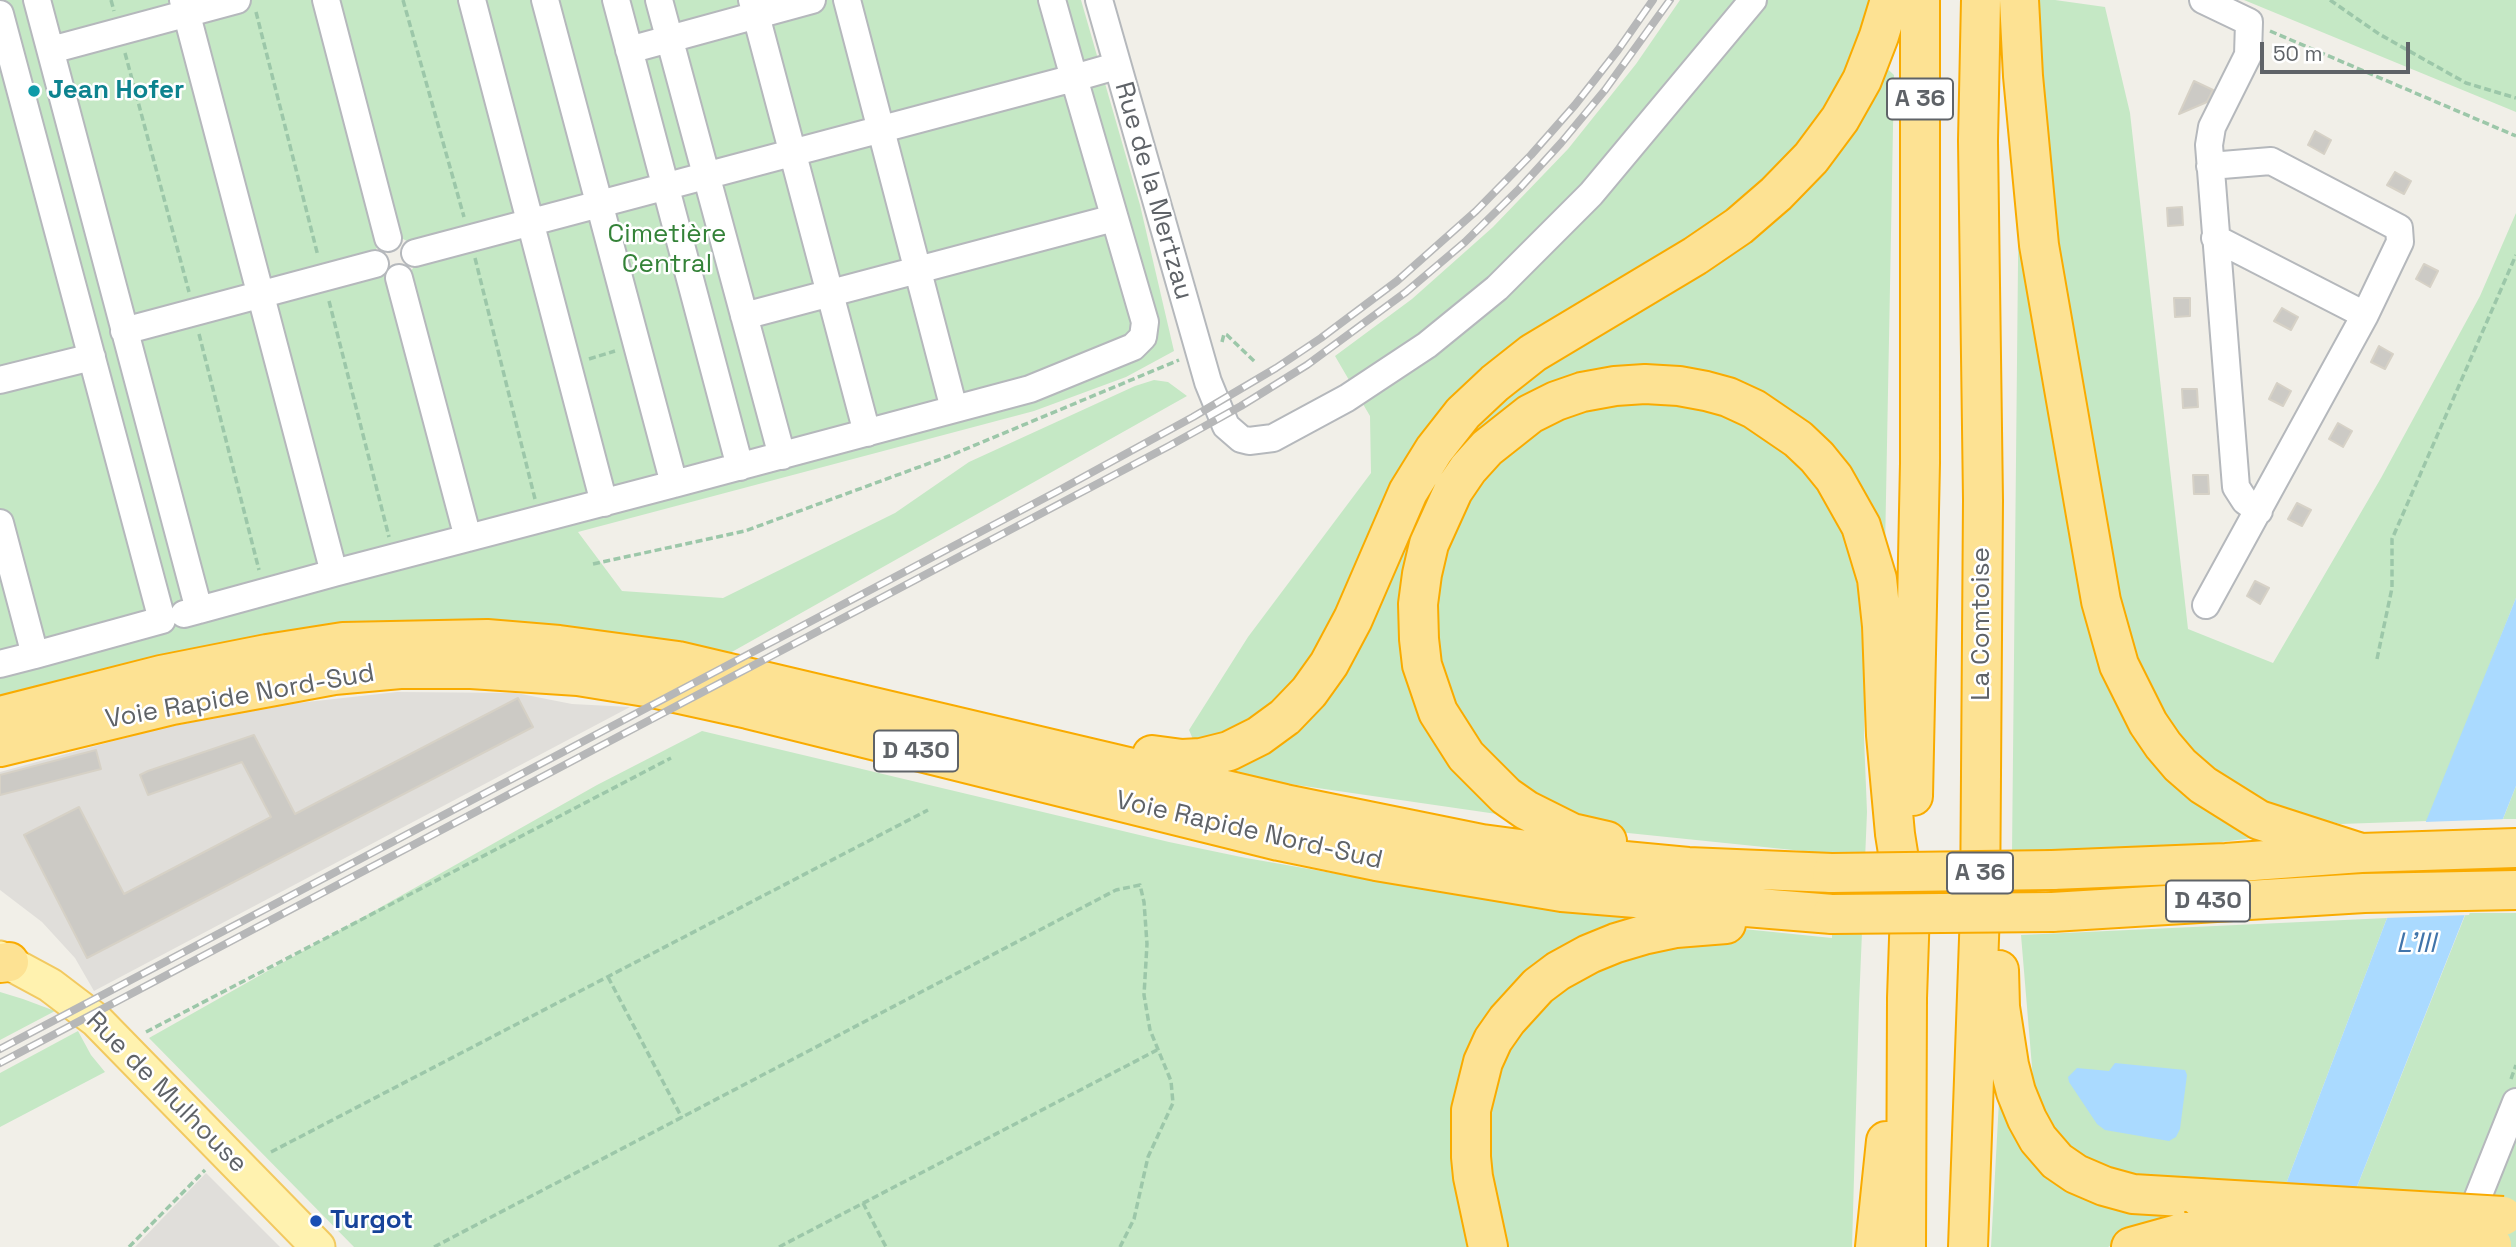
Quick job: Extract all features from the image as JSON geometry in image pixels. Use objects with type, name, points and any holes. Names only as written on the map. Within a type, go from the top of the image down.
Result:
[{"type":"highway","points":[[980,733],[1094,742],[1182,760],[1229,751],[1259,736],[1285,717],[1309,692],[1329,664],[1353,619],[1408,492],[1434,450],[1463,413],[1533,353],[1695,256],[1739,226],[1776,194],[1811,158],[1840,119],[1862,80],[1880,36],[1890,0]]},
{"type":"highway","name":"A 36","points":[[1906,1247],[1907,998],[1920,449],[1920,0]]},
{"type":"highway","name":"La Comtoise","points":[[1968,1247],[1980,911],[1983,500],[1978,141],[1981,0]]},
{"type":"highway","points":[[2019,0],[2023,76],[2039,244],[2098,588],[2119,665],[2143,713],[2163,745],[2180,765],[2203,785],[2259,820],[2367,853]]},
{"type":"highway","points":[[1832,873],[1705,852],[1618,843],[1572,833],[1526,810],[1506,796],[1466,756],[1450,732],[1438,712],[1429,686],[1422,664],[1419,639],[1418,604],[1429,544],[1453,491],[1468,469],[1488,448],[1530,414],[1583,392],[1615,386],[1645,384],[1706,391],[1746,405],[1779,424],[1817,457],[1834,478],[1861,526],[1877,579],[1895,834],[1910,925]]},
{"type":"highway","points":[[1983,500],[2000,1007],[2016,1093],[2038,1139],[2057,1161],[2076,1174],[2133,1194],[2200,1198],[2497,1234]]},
{"type":"highway","name":"Voie Rapide Nord-Sud","points":[[0,716],[161,675],[267,654],[344,642],[487,639],[559,645],[678,662],[1285,804],[1482,844],[1572,856],[1688,867],[1832,873],[2052,870],[2516,848]]},
{"type":"highway","name":"Voie Rapide Nord-Sud","points":[[0,747],[172,705],[334,675],[400,669],[513,671],[578,676],[652,688],[748,709],[1266,838],[1376,861],[1563,892],[1832,914],[2052,912],[2364,893],[2516,890]]},
{"type":"highway","points":[[1488,1247],[1473,1177],[1471,1110],[1476,1084],[1493,1040],[1521,1002],[1558,971],[1616,943],[1676,929],[1832,914]]},
{"type":"highway","points":[[1875,1247],[1881,1175],[1907,998]]},
{"type":"highway","points":[[2130,1247],[2185,1232],[2241,1230],[2497,1234]]},
{"type":"main road","name":"Rue de Mulhouse","points":[[3,961],[50,985],[78,1005],[318,1247]]},
{"type":"street","points":[[37,0],[199,610]]},
{"type":"street","points":[[51,50],[185,7],[237,0]]},
{"type":"street","points":[[326,0],[388,237]]},
{"type":"street","points":[[472,0],[604,503]]},
{"type":"street","points":[[545,0],[674,484]]},
{"type":"street","points":[[616,0],[740,467]]},
{"type":"street","points":[[659,0],[782,456]]},
{"type":"street","points":[[629,50],[669,39],[754,8],[812,0]]},
{"type":"street","points":[[847,0],[954,409]]},
{"type":"street","points":[[0,664],[1030,389],[1133,346],[1143,337],[1145,322],[1052,0]]},
{"type":"street","name":"Rue de la Mertzau","points":[[1099,0],[1208,382],[1226,426],[1241,439],[1261,441],[1288,431],[1347,398],[1427,345],[1497,288],[1591,194],[1753,0]]},
{"type":"street","points":[[2203,0],[2249,22],[2248,55],[2212,127],[2209,145],[2236,487],[2245,501],[2259,511]]},
{"type":"street","points":[[185,7],[334,573]]},
{"type":"street","points":[[754,8],[867,433]]},
{"type":"street","points":[[0,14],[11,97],[92,358],[162,620]]},
{"type":"street","points":[[415,253],[1116,66]]},
{"type":"street","points":[[2206,605],[2365,315],[2400,242],[2399,228],[2271,161],[2210,166]]},
{"type":"street","points":[[744,316],[1114,218]]},
{"type":"street","points":[[388,237],[399,237],[409,242],[415,253],[415,263],[410,273],[399,278],[389,278],[374,264],[374,253],[379,243],[388,237]]},
{"type":"street","points":[[2215,238],[2365,315]]},
{"type":"street","points":[[124,331],[374,264]]},
{"type":"street","points":[[399,278],[468,538]]},
{"type":"street","points":[[0,380],[92,358]]},
{"type":"street","points":[[0,523],[35,655]]},
{"type":"street","points":[[2497,1234],[2516,1102]]},
{"type":"path","points":[[2330,0],[2379,34],[2466,83],[2516,98]]},
{"type":"path","points":[[2249,22],[2516,136]]},
{"type":"path","points":[[2377,659],[2392,588],[2392,539],[2516,255]]},
{"type":"path","points":[[1231,338],[1255,362]]},
{"type":"path","points":[[568,365],[637,345]]},
{"type":"path","points":[[593,564],[745,531],[949,456],[1200,351]]},
{"type":"path","points":[[120,1045],[671,758]]},
{"type":"path","points":[[271,1152],[928,810]]},
{"type":"path","points":[[434,1247],[1116,890],[1140,886],[1147,944],[1144,995],[1150,1030],[1171,1081],[1173,1103],[1148,1157],[1134,1219],[1120,1247]]},
{"type":"path","points":[[608,977],[682,1118]]},
{"type":"path","points":[[779,1247],[1157,1050]]},
{"type":"path","points":[[129,1247],[224,1151]]},
{"type":"path","points":[[863,1203],[886,1247]]},
{"type":"shaded area","points":[[397,692],[516,693],[572,704],[630,707],[94,991],[75,958],[42,922],[0,890],[0,772],[154,730],[271,706]]},
{"type":"shaded area","points":[[206,1173],[280,1247],[135,1247]]},
{"type":"green space","name":"Cimetière Central","points":[[0,0],[1081,0],[1140,205],[1174,351],[1126,377],[1034,411],[578,532],[622,591],[723,598],[895,513],[969,462],[1135,386],[1154,380],[1168,382],[1187,396],[730,653],[640,641],[0,696]],"holes":[[[399,237],[409,242],[416,263],[410,273],[389,278],[380,273],[374,253],[379,244]]]},
{"type":"green space","points":[[1680,0],[1870,0],[1861,44],[1894,75],[1885,550],[1851,550],[1859,597],[1865,679],[1867,812],[1852,1247],[354,1247],[149,1038],[597,785],[702,731],[1246,858],[1465,896],[1616,916],[1832,938],[1832,854],[1628,833],[1207,772],[1189,730],[1248,637],[1371,473],[1370,416],[1335,356],[1412,299],[1493,227],[1568,149],[1636,64]]},
{"type":"green space","points":[[2034,0],[2105,7],[2130,113],[2188,629],[2273,663],[2381,478],[2480,296],[2516,213],[2516,598],[2428,821],[2340,824],[2270,806],[2268,836],[2191,846],[2012,853],[2019,165]]},
{"type":"green space","points":[[2244,0],[2516,0],[2516,112]]},
{"type":"green space","points":[[2516,786],[2516,819],[2503,819]]},
{"type":"green space","points":[[2466,913],[2516,913],[2516,1247],[2333,1247]]},
{"type":"green space","points":[[2387,918],[2262,1247],[2138,1231],[2108,1247],[1991,1247],[1999,1101],[2034,1091],[2021,935]]},
{"type":"green space","points":[[0,992],[23,999],[55,1011],[0,1040]]},
{"type":"green space","points":[[78,1031],[91,1055],[105,1072],[0,1127],[0,1073]]},
{"type":"water","name":"L'Ill","points":[[2516,598],[2516,786],[2333,1247],[2262,1247],[2387,918]]},
{"type":"water","points":[[2115,1063],[2185,1070],[2187,1075],[2180,1129],[2176,1137],[2169,1141],[2105,1130],[2097,1124],[2068,1077],[2077,1068],[2109,1071]]},
{"type":"pier","points":[[2507,819],[2469,915],[2384,918],[2424,822]]},
{"type":"building","points":[[2194,81],[2213,90],[2207,102],[2179,114]]},
{"type":"building","points":[[2315,131],[2331,140],[2324,154],[2308,145]]},
{"type":"building","points":[[2395,172],[2411,181],[2404,194],[2387,185]]},
{"type":"building","points":[[2182,207],[2183,225],[2168,226],[2167,208]]},
{"type":"building","points":[[2424,264],[2438,271],[2430,287],[2416,279]]},
{"type":"building","points":[[2174,298],[2190,298],[2190,316],[2175,317]]},
{"type":"building","points":[[2282,308],[2298,317],[2291,330],[2274,321]]},
{"type":"building","points":[[2379,346],[2393,354],[2385,369],[2371,362]]},
{"type":"building","points":[[2277,383],[2291,391],[2283,406],[2269,399]]},
{"type":"building","points":[[2182,389],[2197,389],[2198,407],[2183,408]]},
{"type":"building","points":[[2338,423],[2352,431],[2343,447],[2329,439]]},
{"type":"building","points":[[2193,475],[2208,475],[2209,494],[2194,494]]},
{"type":"building","points":[[2297,503],[2311,510],[2302,526],[2288,519]]},
{"type":"building","points":[[2255,581],[2269,588],[2260,604],[2247,596]]},
{"type":"building","points":[[518,698],[533,727],[87,958],[24,835],[79,807],[124,894],[271,817],[242,762],[148,795],[140,775],[148,771],[254,735],[295,814]]},
{"type":"building","points":[[96,750],[101,769],[0,795],[0,775]]},
{"type":"railway","points":[[0,1049],[1056,492],[1276,368],[1397,281],[1476,211],[1575,105],[1653,0]]},
{"type":"railway","points":[[0,1063],[1169,446],[1307,365],[1406,292],[1465,242],[1519,189],[1605,90],[1670,0]]},
{"type":"place","name":"Jean Hofer","points":[[34,91]]},
{"type":"place","name":"Turgot","points":[[316,1221]]}]
